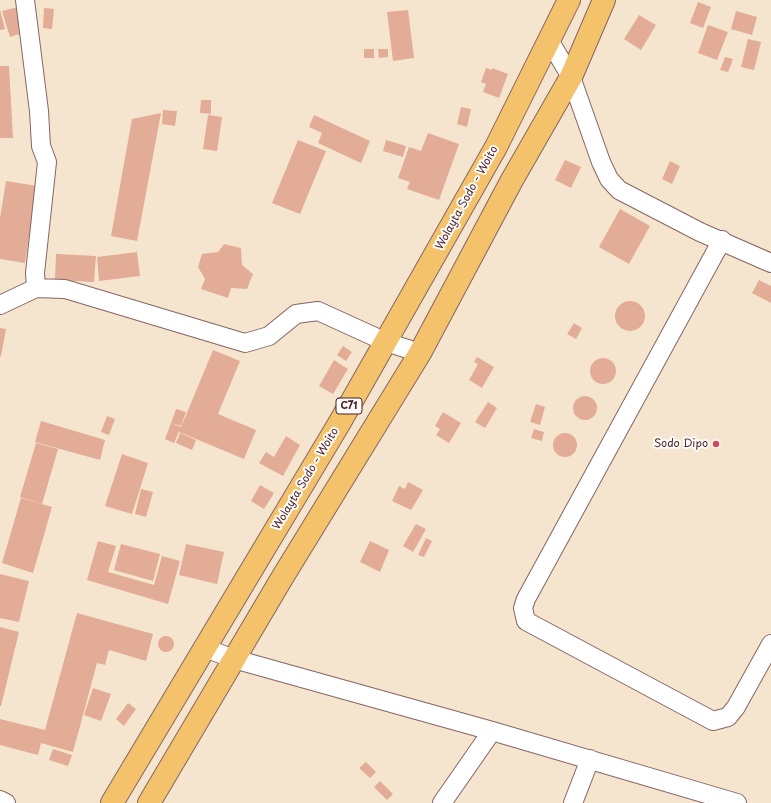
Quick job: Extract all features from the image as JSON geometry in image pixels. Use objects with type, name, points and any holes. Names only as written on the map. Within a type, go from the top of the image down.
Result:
[{"type":"highway","name":"Wolayta Sodo - Woito","points":[[112,803],[340,422],[386,342],[496,147],[569,0]]},
{"type":"highway","points":[[149,803],[234,659],[420,353],[512,180],[571,77],[604,0]]},
{"type":"street","points":[[25,0],[40,118],[41,146],[48,162],[35,273],[36,288]]},
{"type":"street","points":[[549,40],[571,77],[601,162],[609,179],[619,190],[700,232],[770,260]]},
{"type":"street","points":[[722,240],[526,599],[523,608],[526,622],[713,721],[728,717],[736,707],[771,644]]},
{"type":"street","points":[[0,305],[36,288],[65,289],[245,343],[269,336],[296,314],[318,311],[386,342],[420,353]]},
{"type":"street","points":[[205,648],[234,659],[590,759],[737,803]]},
{"type":"street","points":[[442,803],[492,731]]},
{"type":"street","points":[[573,803],[590,759]]},
{"type":"street","points":[[0,800],[6,803]]},
{"type":"building","points":[[698,2],[711,7],[703,28],[690,23]]},
{"type":"building","points":[[18,7],[25,32],[10,37],[2,11]]},
{"type":"building","points":[[44,8],[54,9],[52,29],[43,28]]},
{"type":"building","points":[[0,10],[5,29],[0,30]]},
{"type":"building","points":[[408,10],[414,58],[393,61],[387,12]]},
{"type":"building","points":[[736,11],[757,17],[752,35],[731,29]]},
{"type":"building","points":[[639,15],[656,25],[641,50],[624,39]]},
{"type":"building","points":[[708,25],[728,32],[717,60],[698,53]]},
{"type":"building","points":[[748,39],[761,42],[754,70],[741,67]]},
{"type":"building","points":[[364,49],[374,49],[374,58],[364,58]]},
{"type":"building","points":[[378,49],[388,49],[388,57],[379,58]]},
{"type":"building","points":[[725,57],[733,59],[728,72],[720,70]]},
{"type":"building","points":[[0,66],[9,66],[13,138],[0,138]]},
{"type":"building","points":[[486,68],[492,70],[492,68],[508,74],[499,98],[483,92],[486,84],[481,82]]},
{"type":"building","points":[[201,100],[211,100],[211,114],[200,113]]},
{"type":"building","points":[[461,107],[471,109],[467,127],[457,124]]},
{"type":"building","points":[[163,110],[177,111],[175,126],[162,124]]},
{"type":"building","points":[[161,113],[137,241],[111,236],[132,119]]},
{"type":"building","points":[[208,115],[222,117],[217,151],[203,149]]},
{"type":"building","points":[[314,115],[370,141],[361,163],[318,143],[322,133],[309,127]]},
{"type":"building","points":[[428,133],[459,144],[439,200],[407,189],[410,182],[398,178],[409,147],[421,151]]},
{"type":"building","points":[[298,140],[326,151],[300,214],[272,203]]},
{"type":"building","points":[[386,140],[406,146],[403,157],[383,151]]},
{"type":"building","points":[[565,160],[581,167],[571,188],[555,180]]},
{"type":"building","points":[[670,161],[680,166],[672,184],[662,179]]},
{"type":"building","points":[[6,181],[37,186],[25,263],[0,259],[0,218]]},
{"type":"building","points":[[620,209],[650,226],[629,264],[599,247]]},
{"type":"building","points":[[224,244],[241,248],[242,265],[253,274],[247,289],[231,288],[228,298],[201,289],[205,279],[198,267],[202,254],[218,252]]},
{"type":"building","points":[[137,252],[140,276],[99,281],[97,257]]},
{"type":"building","points":[[56,254],[96,256],[94,282],[55,280]]},
{"type":"building","points":[[759,280],[771,286],[771,303],[752,293]]},
{"type":"building","points":[[630,301],[640,306],[645,316],[640,326],[630,331],[620,326],[615,316],[620,306]]},
{"type":"building","points":[[574,323],[582,328],[576,339],[567,334]]},
{"type":"building","points":[[0,328],[6,329],[1,356],[0,356]]},
{"type":"building","points":[[343,346],[352,352],[346,361],[337,355]]},
{"type":"building","points":[[213,350],[240,361],[218,414],[256,430],[244,459],[179,432]]},
{"type":"building","points":[[477,357],[494,367],[482,388],[469,380],[478,364],[474,362]]},
{"type":"building","points":[[603,358],[612,362],[616,371],[612,380],[603,384],[594,380],[590,371],[594,362]]},
{"type":"building","points":[[334,360],[348,369],[333,394],[319,386]]},
{"type":"building","points":[[585,396],[594,399],[597,408],[594,417],[585,420],[576,417],[573,408],[576,399]]},
{"type":"building","points":[[488,402],[497,408],[485,428],[475,422]]},
{"type":"building","points":[[536,404],[545,407],[540,425],[530,422]]},
{"type":"building","points":[[176,409],[186,412],[181,426],[171,423]]},
{"type":"building","points":[[443,412],[461,423],[449,443],[436,435],[440,429],[435,426]]},
{"type":"building","points":[[107,416],[115,419],[109,435],[101,432]]},
{"type":"building","points":[[41,421],[105,440],[100,460],[35,442]]},
{"type":"building","points":[[171,423],[181,427],[174,443],[165,439]]},
{"type":"building","points":[[534,429],[544,432],[542,441],[531,438]]},
{"type":"building","points":[[180,433],[196,440],[192,450],[176,443]]},
{"type":"building","points":[[565,433],[574,436],[577,445],[574,454],[565,457],[556,454],[553,445],[556,436]]},
{"type":"building","points":[[286,436],[300,445],[283,476],[259,463],[266,452],[274,457]]},
{"type":"building","points":[[36,443],[58,449],[42,504],[20,497]]},
{"type":"building","points":[[122,454],[148,463],[132,514],[105,506]]},
{"type":"building","points":[[408,482],[423,490],[411,510],[392,501],[399,486],[405,489]]},
{"type":"building","points":[[260,485],[274,493],[264,509],[251,501]]},
{"type":"building","points":[[141,489],[153,492],[146,517],[135,514]]},
{"type":"building","points":[[21,498],[52,507],[33,573],[2,563]]},
{"type":"building","points":[[416,524],[426,529],[413,552],[403,546]]},
{"type":"building","points":[[426,538],[432,541],[424,557],[418,555]]},
{"type":"building","points":[[98,541],[116,546],[108,572],[154,585],[162,556],[180,561],[168,604],[87,580]]},
{"type":"building","points":[[370,541],[389,550],[380,572],[360,562]]},
{"type":"building","points":[[121,544],[160,554],[153,581],[114,570]]},
{"type":"building","points":[[186,544],[224,552],[217,584],[179,575]]},
{"type":"building","points":[[0,574],[29,581],[19,622],[0,618]]},
{"type":"building","points":[[77,613],[153,634],[146,661],[109,650],[105,665],[97,663],[73,752],[41,743],[38,755],[0,745],[0,719],[45,730]]},
{"type":"building","points":[[0,627],[19,632],[1,706],[0,706]]},
{"type":"building","points":[[166,636],[173,641],[174,644],[169,651],[166,652],[159,647],[158,644],[163,637]]},
{"type":"building","points":[[93,688],[111,694],[101,721],[84,715]]},
{"type":"building","points":[[128,703],[136,709],[124,726],[116,719]]},
{"type":"building","points":[[53,749],[72,755],[68,766],[49,760]]},
{"type":"building","points":[[366,762],[376,772],[370,778],[359,768]]},
{"type":"building","points":[[380,781],[393,794],[387,800],[374,787]]},
{"type":"place","name":"Sodo Dipo","points":[[716,444]]}]
